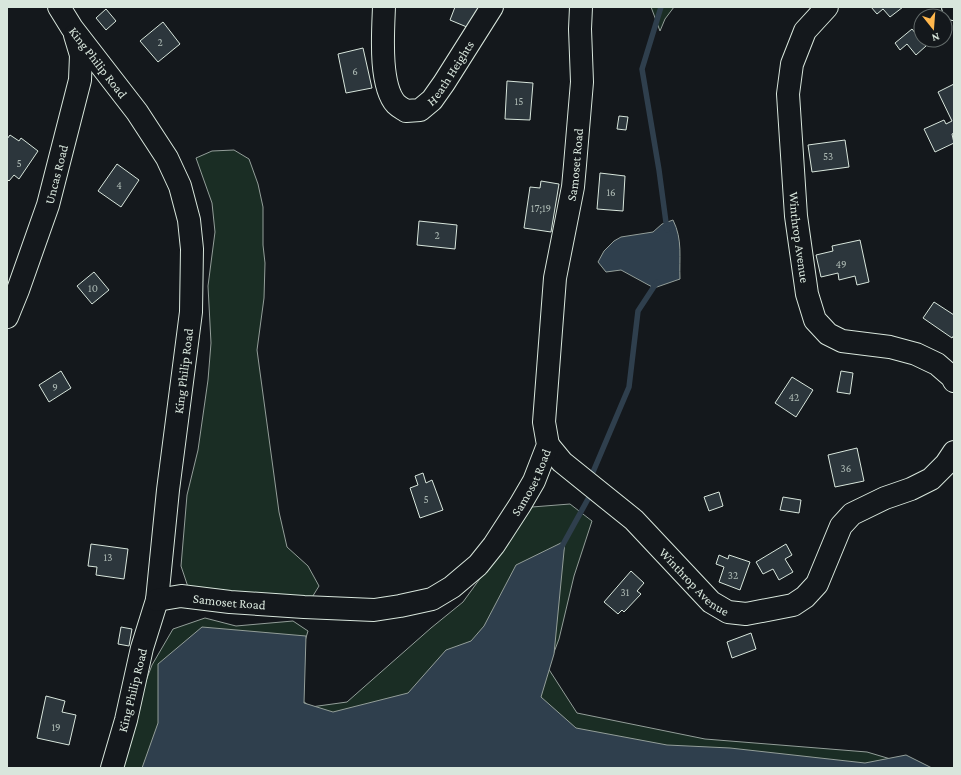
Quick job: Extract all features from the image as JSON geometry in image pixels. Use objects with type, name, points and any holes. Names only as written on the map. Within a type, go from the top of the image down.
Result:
[{"type":"street","name":"King Philip Road","points":[[59,7],[72,28],[137,112],[167,158],[180,186],[189,220],[192,249],[191,312],[168,490],[156,600],[142,648],[126,720],[112,768]]},
{"type":"street","name":"Heath Heights","points":[[384,7],[384,72],[389,92],[396,104],[406,111],[420,110],[432,100],[492,7]]},
{"type":"street","name":"Samoset Road","points":[[156,600],[181,596],[260,604],[374,610],[400,606],[432,599],[452,587],[478,565],[494,545],[534,481],[548,445],[544,422],[555,278],[573,187],[582,82],[580,29],[581,7]]},
{"type":"street","name":"Winthrop Avenue","points":[[827,7],[805,31],[792,64],[788,94],[796,216],[807,294],[815,320],[828,334],[842,341],[890,347],[916,354],[937,364],[952,376],[954,381]]},
{"type":"street","name":"Uncas Road","points":[[7,317],[21,283],[48,204],[80,80],[81,55],[72,28]]},
{"type":"street","name":"Winthrop Avenue","points":[[548,445],[562,462],[634,520],[711,602],[728,612],[746,614],[793,605],[805,596],[817,584],[841,526],[852,514],[885,498],[911,489],[930,479],[946,464],[954,452]]},
{"type":"green space","points":[[651,7],[674,7],[665,19],[660,31]]},
{"type":"green space","points":[[234,150],[249,159],[258,184],[263,207],[263,245],[265,263],[264,298],[257,350],[279,512],[287,547],[308,566],[319,586],[311,599],[274,594],[241,596],[188,587],[181,566],[187,495],[198,450],[208,380],[211,343],[208,286],[215,232],[212,203],[196,158],[212,151]]},
{"type":"green space","points":[[570,504],[592,521],[574,576],[559,639],[548,668],[577,713],[705,739],[867,752],[921,768],[551,768],[424,701],[360,768],[119,768],[141,694],[152,665],[173,629],[205,618],[236,626],[293,621],[308,631],[295,674],[296,696],[311,707],[347,702],[431,628],[463,602],[532,507]]},
{"type":"water","points":[[673,220],[678,235],[680,249],[680,279],[654,288],[621,270],[606,272],[598,262],[604,251],[614,241],[621,237],[653,232],[662,224]]},
{"type":"water","points":[[565,541],[554,654],[541,697],[576,728],[667,745],[730,748],[865,763],[906,755],[932,768],[142,768],[158,723],[158,664],[202,627],[306,636],[304,703],[333,712],[408,693],[446,650],[471,641],[484,626],[516,565]]},
{"type":"building","points":[[455,7],[483,7],[474,30],[450,20]]},
{"type":"building","points":[[871,7],[903,7],[890,17],[883,9],[877,14]]},
{"type":"building","points":[[106,9],[116,21],[106,30],[96,18]]},
{"type":"building","points":[[163,22],[180,44],[158,62],[140,41]]},
{"type":"building","points":[[912,29],[913,48],[924,48],[916,55],[907,44],[900,50],[895,43]]},
{"type":"building","points":[[363,48],[372,88],[346,93],[338,54]]},
{"type":"building","points":[[507,81],[533,83],[530,120],[505,119]]},
{"type":"building","points":[[954,84],[954,133],[952,134],[954,143],[935,152],[924,129],[944,120],[946,124],[952,121],[938,92]]},
{"type":"building","points":[[619,116],[628,117],[626,130],[617,129]]},
{"type":"building","points":[[10,135],[19,141],[21,138],[38,151],[19,179],[14,175],[9,181],[7,179],[7,139]]},
{"type":"building","points":[[845,140],[849,167],[812,172],[808,145]]},
{"type":"building","points":[[117,164],[139,180],[121,207],[98,191]]},
{"type":"building","points":[[600,173],[625,176],[623,211],[597,209]]},
{"type":"building","points":[[541,181],[559,184],[551,232],[524,228],[530,187],[540,188]]},
{"type":"building","points":[[419,221],[457,225],[455,249],[417,245]]},
{"type":"building","points":[[860,240],[869,282],[857,285],[855,276],[839,280],[838,273],[821,277],[816,255],[833,251],[832,246]]},
{"type":"building","points":[[94,272],[109,290],[92,304],[77,286]]},
{"type":"building","points":[[934,302],[954,315],[954,335],[952,338],[923,318]]},
{"type":"building","points":[[61,371],[71,388],[49,402],[39,385]]},
{"type":"building","points":[[841,371],[853,373],[850,394],[837,392]]},
{"type":"building","points":[[792,377],[813,390],[796,417],[775,403]]},
{"type":"building","points":[[857,448],[864,481],[835,487],[828,455]]},
{"type":"building","points":[[423,473],[426,483],[432,480],[443,510],[420,518],[410,488],[418,485],[415,476]]},
{"type":"building","points":[[719,492],[723,506],[709,511],[704,497]]},
{"type":"building","points":[[783,497],[801,500],[799,513],[780,510]]},
{"type":"building","points":[[91,544],[128,549],[124,579],[96,575],[97,567],[88,566]]},
{"type":"building","points":[[786,544],[792,555],[785,559],[793,572],[779,580],[773,569],[763,574],[756,562]]},
{"type":"building","points":[[719,555],[728,559],[729,555],[750,562],[740,590],[719,582],[724,567],[716,564]]},
{"type":"building","points":[[631,571],[644,583],[637,591],[641,594],[624,612],[622,610],[618,614],[604,602]]},
{"type":"building","points":[[121,627],[132,629],[129,646],[118,644]]},
{"type":"building","points":[[751,633],[756,649],[732,658],[727,642]]},
{"type":"building","points":[[46,696],[65,701],[62,712],[76,715],[69,745],[37,738]]},
{"type":"waterway","points":[[661,7],[642,69],[659,170],[667,230]]},
{"type":"waterway","points":[[593,472],[629,387],[638,311],[657,282]]},
{"type":"waterway","points":[[561,548],[588,499]]}]
